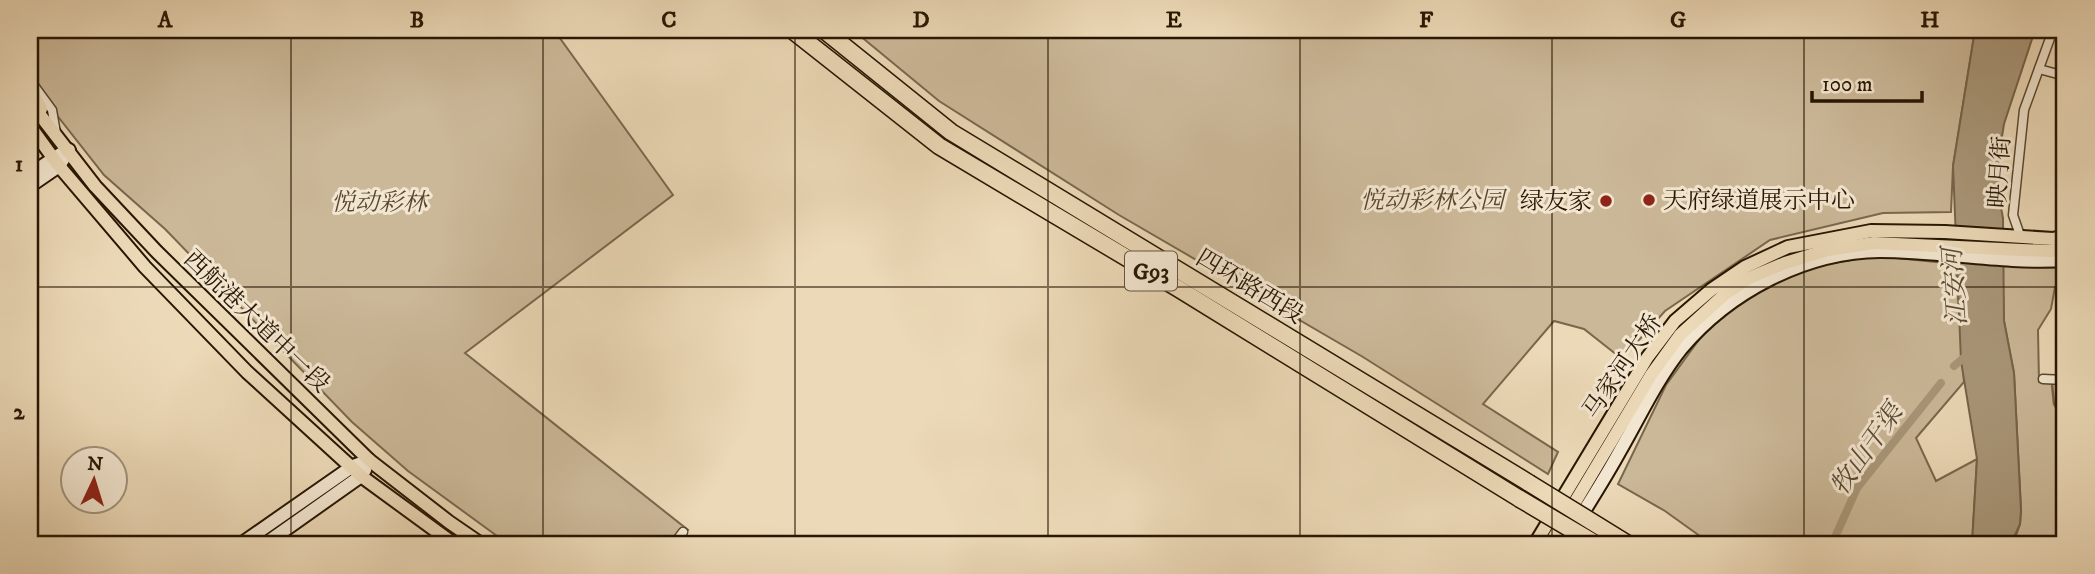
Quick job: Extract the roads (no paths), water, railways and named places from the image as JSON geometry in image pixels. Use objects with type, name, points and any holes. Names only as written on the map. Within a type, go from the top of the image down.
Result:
[{"type":"highway","name":"四环路西段","points":[[792,30],[939,146],[1168,282],[1596,544]]},
{"type":"highway","name":"四环路西段","points":[[824,30],[951,132],[1629,544]]},
{"type":"highway","points":[[830,30],[850,50]]},
{"type":"main road","points":[[30,89],[56,135]]},
{"type":"main road","name":"西航港大道中一段","points":[[30,102],[95,186],[157,252],[369,460],[481,544]]},
{"type":"main road","name":"西航港大道中一段","points":[[30,127],[56,162],[145,267],[247,372],[357,471],[454,544]]},
{"type":"main road","name":"马家河大桥","points":[[1535,543],[1647,358],[1675,321],[1711,290],[1745,267],[1788,247],[1871,231],[1945,232],[2053,239],[2065,236]]},
{"type":"main road","points":[[1550,544],[1651,376],[1680,335],[1725,294],[1749,278],[1827,250],[1874,243],[2012,255],[2065,248]]},
{"type":"street","name":"映月街","points":[[2016,237],[2013,215],[2024,110],[2053,30]]},
{"type":"street","points":[[2039,69],[2065,76]]},
{"type":"street","points":[[30,80],[52,110],[56,135]]},
{"type":"street","points":[[30,186],[69,150]]},
{"type":"street","points":[[30,174],[56,162]]},
{"type":"street","points":[[1563,544],[1609,471],[1664,374],[1695,334],[1727,305],[1766,281],[1804,264],[1878,251],[1947,251]]},
{"type":"street","points":[[2012,255],[2065,260]]},
{"type":"street","points":[[2043,379],[2065,380]]},
{"type":"street","points":[[265,544],[369,460]]},
{"type":"street","points":[[242,544],[357,471]]},
{"type":"street","points":[[674,544],[683,532]]},
{"type":"waterway","name":"牧山干渠","points":[[1954,366],[1967,355]]},
{"type":"waterway","name":"牧山干渠","points":[[1832,544],[1857,488],[1941,383]]},
{"type":"waterway","points":[[2052,384],[2054,404],[2065,421]]},
{"type":"place","name":"天府绿道展示中心","points":[[1649,200]]},
{"type":"place","name":"绿友家","points":[[1606,201]]},
{"type":"park label","name":"悦动彩林公园","points":[[1432,200]]},
{"type":"park label","name":"悦动彩林","points":[[379,202]]},
{"type":"water label","name":"江安河","points":[[1954,287]]}]
